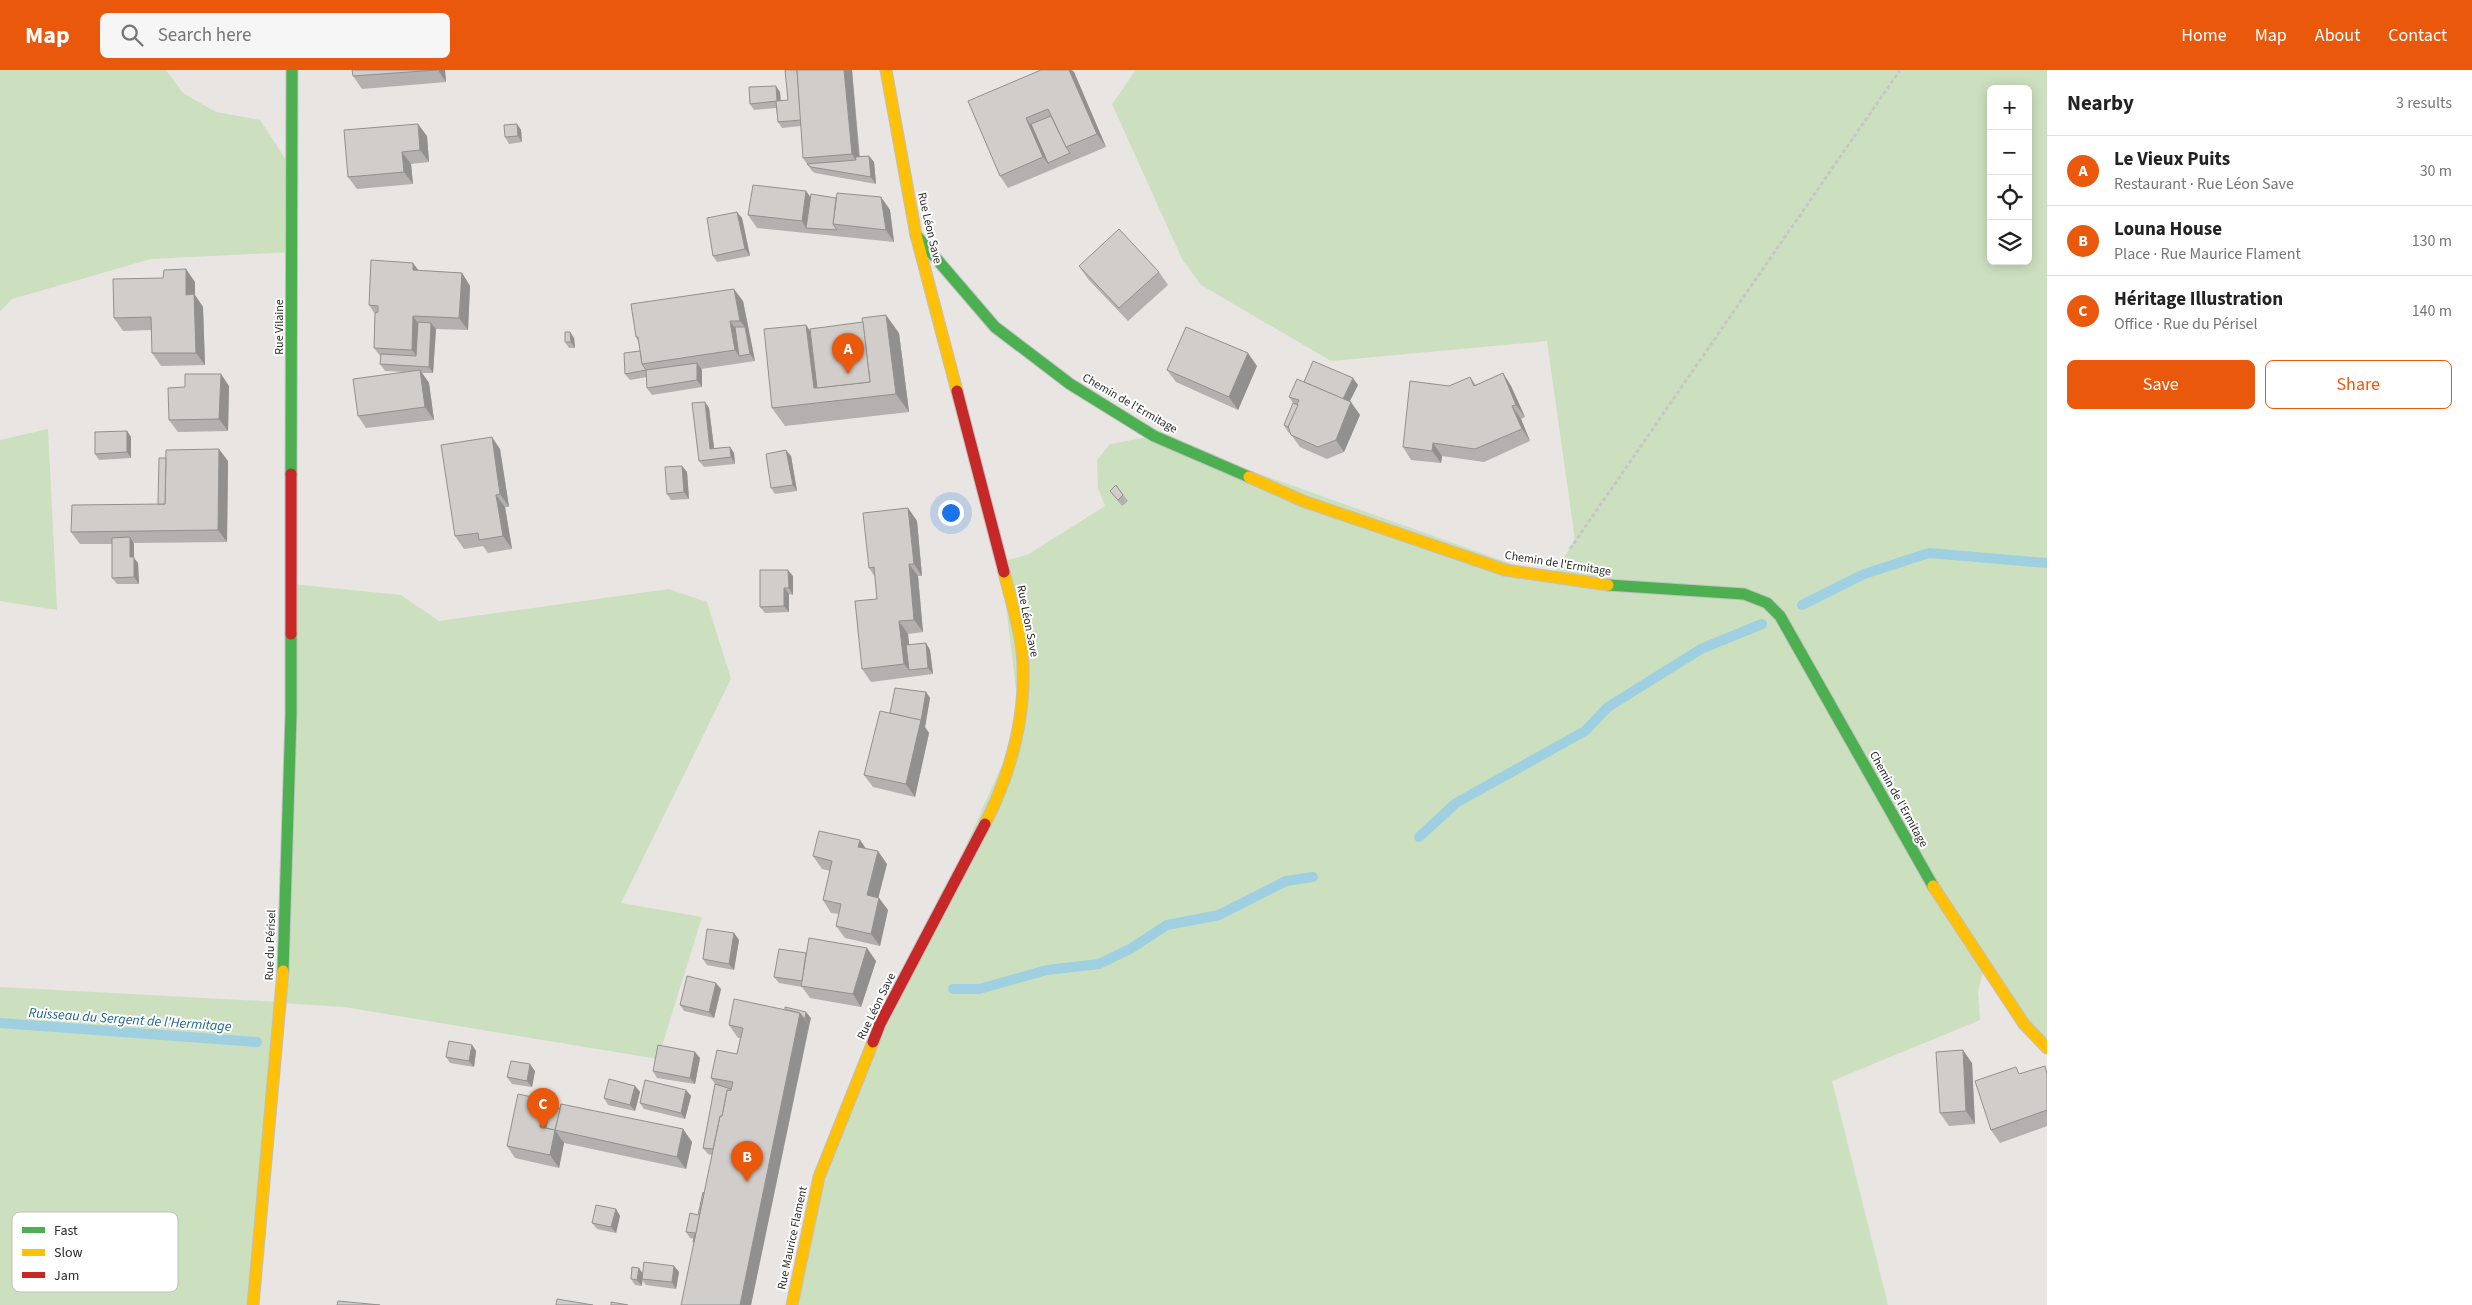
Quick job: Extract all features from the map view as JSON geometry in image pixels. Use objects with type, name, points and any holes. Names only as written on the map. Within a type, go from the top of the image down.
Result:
[{"type":"street","name":"Rue Vilaine","points":[[291,584],[292,70]]},
{"type":"street","name":"Rue Léon Save","points":[[819,1177],[880,1024],[992,810],[1008,770],[1021,715],[1024,688],[1022,650],[977,467],[916,235],[886,70]]},
{"type":"street","name":"Chemin de l'Ermitage","points":[[916,235],[995,327],[1070,384],[1154,436],[1303,501],[1505,570],[1592,584],[1744,594],[1767,603],[1780,616],[1937,893],[2024,1024],[2047,1048]]},
{"type":"street","name":"Rue du Périsel","points":[[253,1305],[282,978],[291,715],[291,584]]},
{"type":"street","name":"Rue Maurice Flament","points":[[792,1305],[819,1177]]},
{"type":"path","points":[[1551,578],[1900,70]]},
{"type":"green space","points":[[0,70],[166,70],[183,93],[216,112],[260,120],[292,169],[292,252],[151,259],[12,299],[0,311]]},
{"type":"green space","points":[[1136,70],[2047,70],[2047,1048],[1985,965],[1978,991],[1980,1020],[1832,1081],[1888,1305],[792,1305],[819,1177],[1020,724],[1001,562],[1029,554],[1105,506],[1098,488],[1097,460],[1110,444],[1154,436],[1551,578],[1575,540],[1547,341],[1331,361],[1201,285],[1182,259],[1112,104]]},
{"type":"green space","points":[[48,429],[57,610],[0,601],[0,440]]},
{"type":"green space","points":[[291,584],[401,595],[439,621],[669,589],[707,602],[731,679],[621,903],[702,917],[658,1059],[344,1007],[281,1003],[253,1305],[0,1305],[0,987],[281,1002]]},
{"type":"building","points":[[352,70],[437,70],[353,76]]},
{"type":"building","points":[[785,70],[797,70],[801,120],[778,122],[776,101],[788,100]]},
{"type":"building","points":[[797,70],[844,70],[852,154],[803,158]]},
{"type":"building","points":[[1041,70],[1069,70],[1097,134],[1066,147],[1048,109],[1026,118],[1043,157],[1000,176],[968,101]]},
{"type":"building","points":[[776,86],[777,101],[750,104],[749,87]]},
{"type":"building","points":[[1051,116],[1070,153],[1048,163],[1031,124]]},
{"type":"building","points":[[418,124],[420,150],[402,152],[404,172],[348,177],[344,130]]},
{"type":"building","points":[[517,124],[518,136],[505,137],[504,125]]},
{"type":"building","points":[[869,156],[871,177],[811,167],[807,164],[856,160],[855,157]]},
{"type":"building","points":[[753,185],[806,191],[802,221],[748,215]]},
{"type":"building","points":[[837,193],[881,197],[886,230],[833,224]]},
{"type":"building","points":[[811,194],[836,198],[833,224],[837,230],[806,228]]},
{"type":"building","points":[[737,212],[745,249],[713,256],[707,218]]},
{"type":"building","points":[[1119,229],[1159,272],[1119,308],[1079,266]]},
{"type":"building","points":[[371,260],[413,263],[413,270],[462,273],[459,318],[413,316],[412,350],[374,348],[375,313],[378,312],[378,306],[369,305]]},
{"type":"building","points":[[186,269],[186,295],[194,294],[196,353],[152,353],[151,317],[114,318],[113,279],[163,278],[164,270]]},
{"type":"building","points":[[734,289],[740,321],[730,321],[735,350],[642,364],[631,304]]},
{"type":"building","points":[[886,315],[896,394],[772,408],[764,329],[806,325],[814,388],[870,382],[862,318]]},
{"type":"building","points":[[418,322],[431,323],[429,367],[380,364],[381,354],[416,356]]},
{"type":"building","points":[[863,322],[870,382],[817,388],[810,329]]},
{"type":"building","points":[[735,327],[745,327],[750,354],[739,356]]},
{"type":"building","points":[[1186,327],[1248,353],[1229,397],[1167,370]]},
{"type":"building","points":[[565,332],[570,332],[571,342],[565,342]]},
{"type":"building","points":[[640,351],[642,364],[646,370],[625,374],[624,353]]},
{"type":"building","points":[[1313,361],[1353,378],[1343,399],[1304,382]]},
{"type":"building","points":[[697,363],[697,380],[647,388],[646,370]]},
{"type":"building","points":[[420,370],[425,407],[358,416],[353,379]]},
{"type":"building","points":[[1503,373],[1516,405],[1512,406],[1522,429],[1475,449],[1433,443],[1432,451],[1403,447],[1410,381],[1449,386],[1470,377],[1474,386]]},
{"type":"building","points":[[185,374],[221,374],[219,419],[169,420],[168,388],[185,387]]},
{"type":"building","points":[[1297,379],[1351,402],[1336,440],[1318,447],[1291,435],[1288,426],[1299,400],[1289,397]]},
{"type":"building","points":[[705,402],[710,449],[730,447],[731,457],[699,461],[692,403]]},
{"type":"building","points":[[1293,403],[1298,405],[1288,427],[1284,425]]},
{"type":"building","points":[[127,431],[127,452],[95,454],[95,432]]},
{"type":"building","points":[[492,437],[500,494],[496,495],[503,536],[479,540],[478,533],[455,536],[441,445]]},
{"type":"building","points":[[219,449],[218,530],[71,532],[72,505],[165,504],[166,450]]},
{"type":"building","points":[[786,450],[793,485],[771,488],[766,454]]},
{"type":"building","points":[[159,458],[166,458],[165,504],[158,504]]},
{"type":"building","points":[[682,466],[684,492],[667,494],[665,467]]},
{"type":"building","points":[[1116,485],[1123,495],[1118,500],[1110,491]]},
{"type":"building","points":[[908,508],[914,564],[909,564],[914,620],[899,621],[904,664],[862,669],[855,601],[877,599],[874,567],[869,568],[863,513]]},
{"type":"building","points":[[130,537],[130,557],[134,557],[134,577],[112,578],[112,538]]},
{"type":"building","points":[[760,570],[788,570],[789,588],[784,588],[784,606],[760,607]]},
{"type":"building","points":[[926,643],[928,668],[909,670],[906,645]]},
{"type":"building","points":[[895,688],[926,692],[921,721],[890,713]]},
{"type":"building","points":[[880,711],[921,720],[906,784],[864,775]]},
{"type":"building","points":[[819,831],[860,840],[858,847],[878,851],[867,895],[879,898],[871,934],[836,926],[841,904],[823,900],[832,861],[813,856]]},
{"type":"building","points":[[707,929],[734,933],[729,964],[703,959]]},
{"type":"building","points":[[809,938],[867,948],[853,994],[801,986]]},
{"type":"building","points":[[779,949],[806,953],[802,981],[774,977]]},
{"type":"building","points":[[687,976],[716,983],[709,1012],[680,1005]]},
{"type":"building","points":[[734,999],[800,1013],[740,1305],[681,1305],[720,1116],[722,1116],[727,1090],[731,1090],[733,1082],[711,1078],[717,1050],[737,1054],[743,1028],[729,1025]]},
{"type":"building","points":[[785,1007],[806,1012],[805,1019],[800,1013],[785,1009]]},
{"type":"building","points":[[449,1041],[472,1045],[469,1061],[446,1057]]},
{"type":"building","points":[[658,1045],[695,1052],[690,1078],[653,1071]]},
{"type":"building","points":[[1963,1050],[1966,1111],[1940,1113],[1936,1052]]},
{"type":"building","points":[[511,1061],[530,1064],[527,1081],[507,1077]]},
{"type":"building","points":[[2045,1066],[2047,1074],[2047,1110],[1991,1130],[1975,1081],[2016,1067],[2019,1074]]},
{"type":"building","points":[[609,1079],[635,1086],[630,1105],[604,1098]]},
{"type":"building","points":[[645,1080],[686,1090],[681,1113],[640,1103]]},
{"type":"building","points":[[715,1084],[731,1090],[727,1090],[713,1149],[703,1148]]},
{"type":"building","points":[[518,1094],[546,1100],[540,1127],[555,1130],[550,1155],[507,1146]]},
{"type":"building","points":[[561,1104],[683,1129],[677,1157],[555,1130]]},
{"type":"building","points":[[550,1106],[560,1109],[555,1130],[546,1128]]},
{"type":"building","points":[[704,1193],[693,1242],[695,1233],[686,1232],[690,1213],[698,1215]]},
{"type":"building","points":[[596,1205],[616,1209],[611,1227],[592,1223]]},
{"type":"building","points":[[644,1262],[674,1266],[672,1282],[642,1279]]},
{"type":"building","points":[[632,1267],[639,1268],[637,1280],[631,1279]]},
{"type":"building","points":[[557,1299],[593,1305],[556,1305]]},
{"type":"building","points":[[338,1301],[380,1305],[337,1305]]},
{"type":"building","points":[[611,1302],[628,1305],[611,1305]]},
{"type":"waterway","name":"Ruisseau du Sergent de l'Hermitage","points":[[1802,605],[1864,574],[1929,553],[2047,563]]},
{"type":"waterway","name":"Ruisseau du Sergent de l'Hermitage","points":[[1419,837],[1456,803],[1585,731],[1608,707],[1701,649],[1762,624]]},
{"type":"waterway","name":"Ruisseau du Sergent de l'Hermitage","points":[[953,989],[979,989],[1047,970],[1099,964],[1130,949],[1167,925],[1219,915],[1286,881],[1313,877]]},
{"type":"waterway","name":"Ruisseau du Sergent de l'Hermitage","points":[[0,1023],[257,1042]]},
{"type":"traffic: fast","points":[[291,474],[292,70]]},
{"type":"traffic: fast","points":[[916,235],[995,327],[1070,384],[1154,436],[1249,477]]},
{"type":"traffic: fast","points":[[1608,585],[1744,594],[1767,603],[1780,616],[1933,886]]},
{"type":"traffic: fast","points":[[283,971],[291,715],[291,634]]},
{"type":"traffic: slow","points":[[886,70],[916,235],[957,391]]},
{"type":"traffic: slow","points":[[1249,477],[1303,501],[1505,570],[1608,585]]},
{"type":"traffic: slow","points":[[985,824],[995,804],[1010,762],[1016,740],[1023,695],[1021,641],[1004,572]]},
{"type":"traffic: slow","points":[[1933,886],[2024,1024],[2047,1048]]},
{"type":"traffic: slow","points":[[253,1305],[283,971]]},
{"type":"traffic: slow","points":[[792,1305],[819,1177],[873,1042]]},
{"type":"traffic: jam","points":[[957,391],[1004,572]]},
{"type":"traffic: jam","points":[[291,474],[291,634]]},
{"type":"traffic: jam","points":[[873,1042],[880,1024],[985,824]]},
{"type":"place","name":"Le Vieux Puits","points":[[848,374]]},
{"type":"place","name":"Héritage Illustration","points":[[543,1129]]},
{"type":"place","name":"Louna House","points":[[747,1182]]}]
